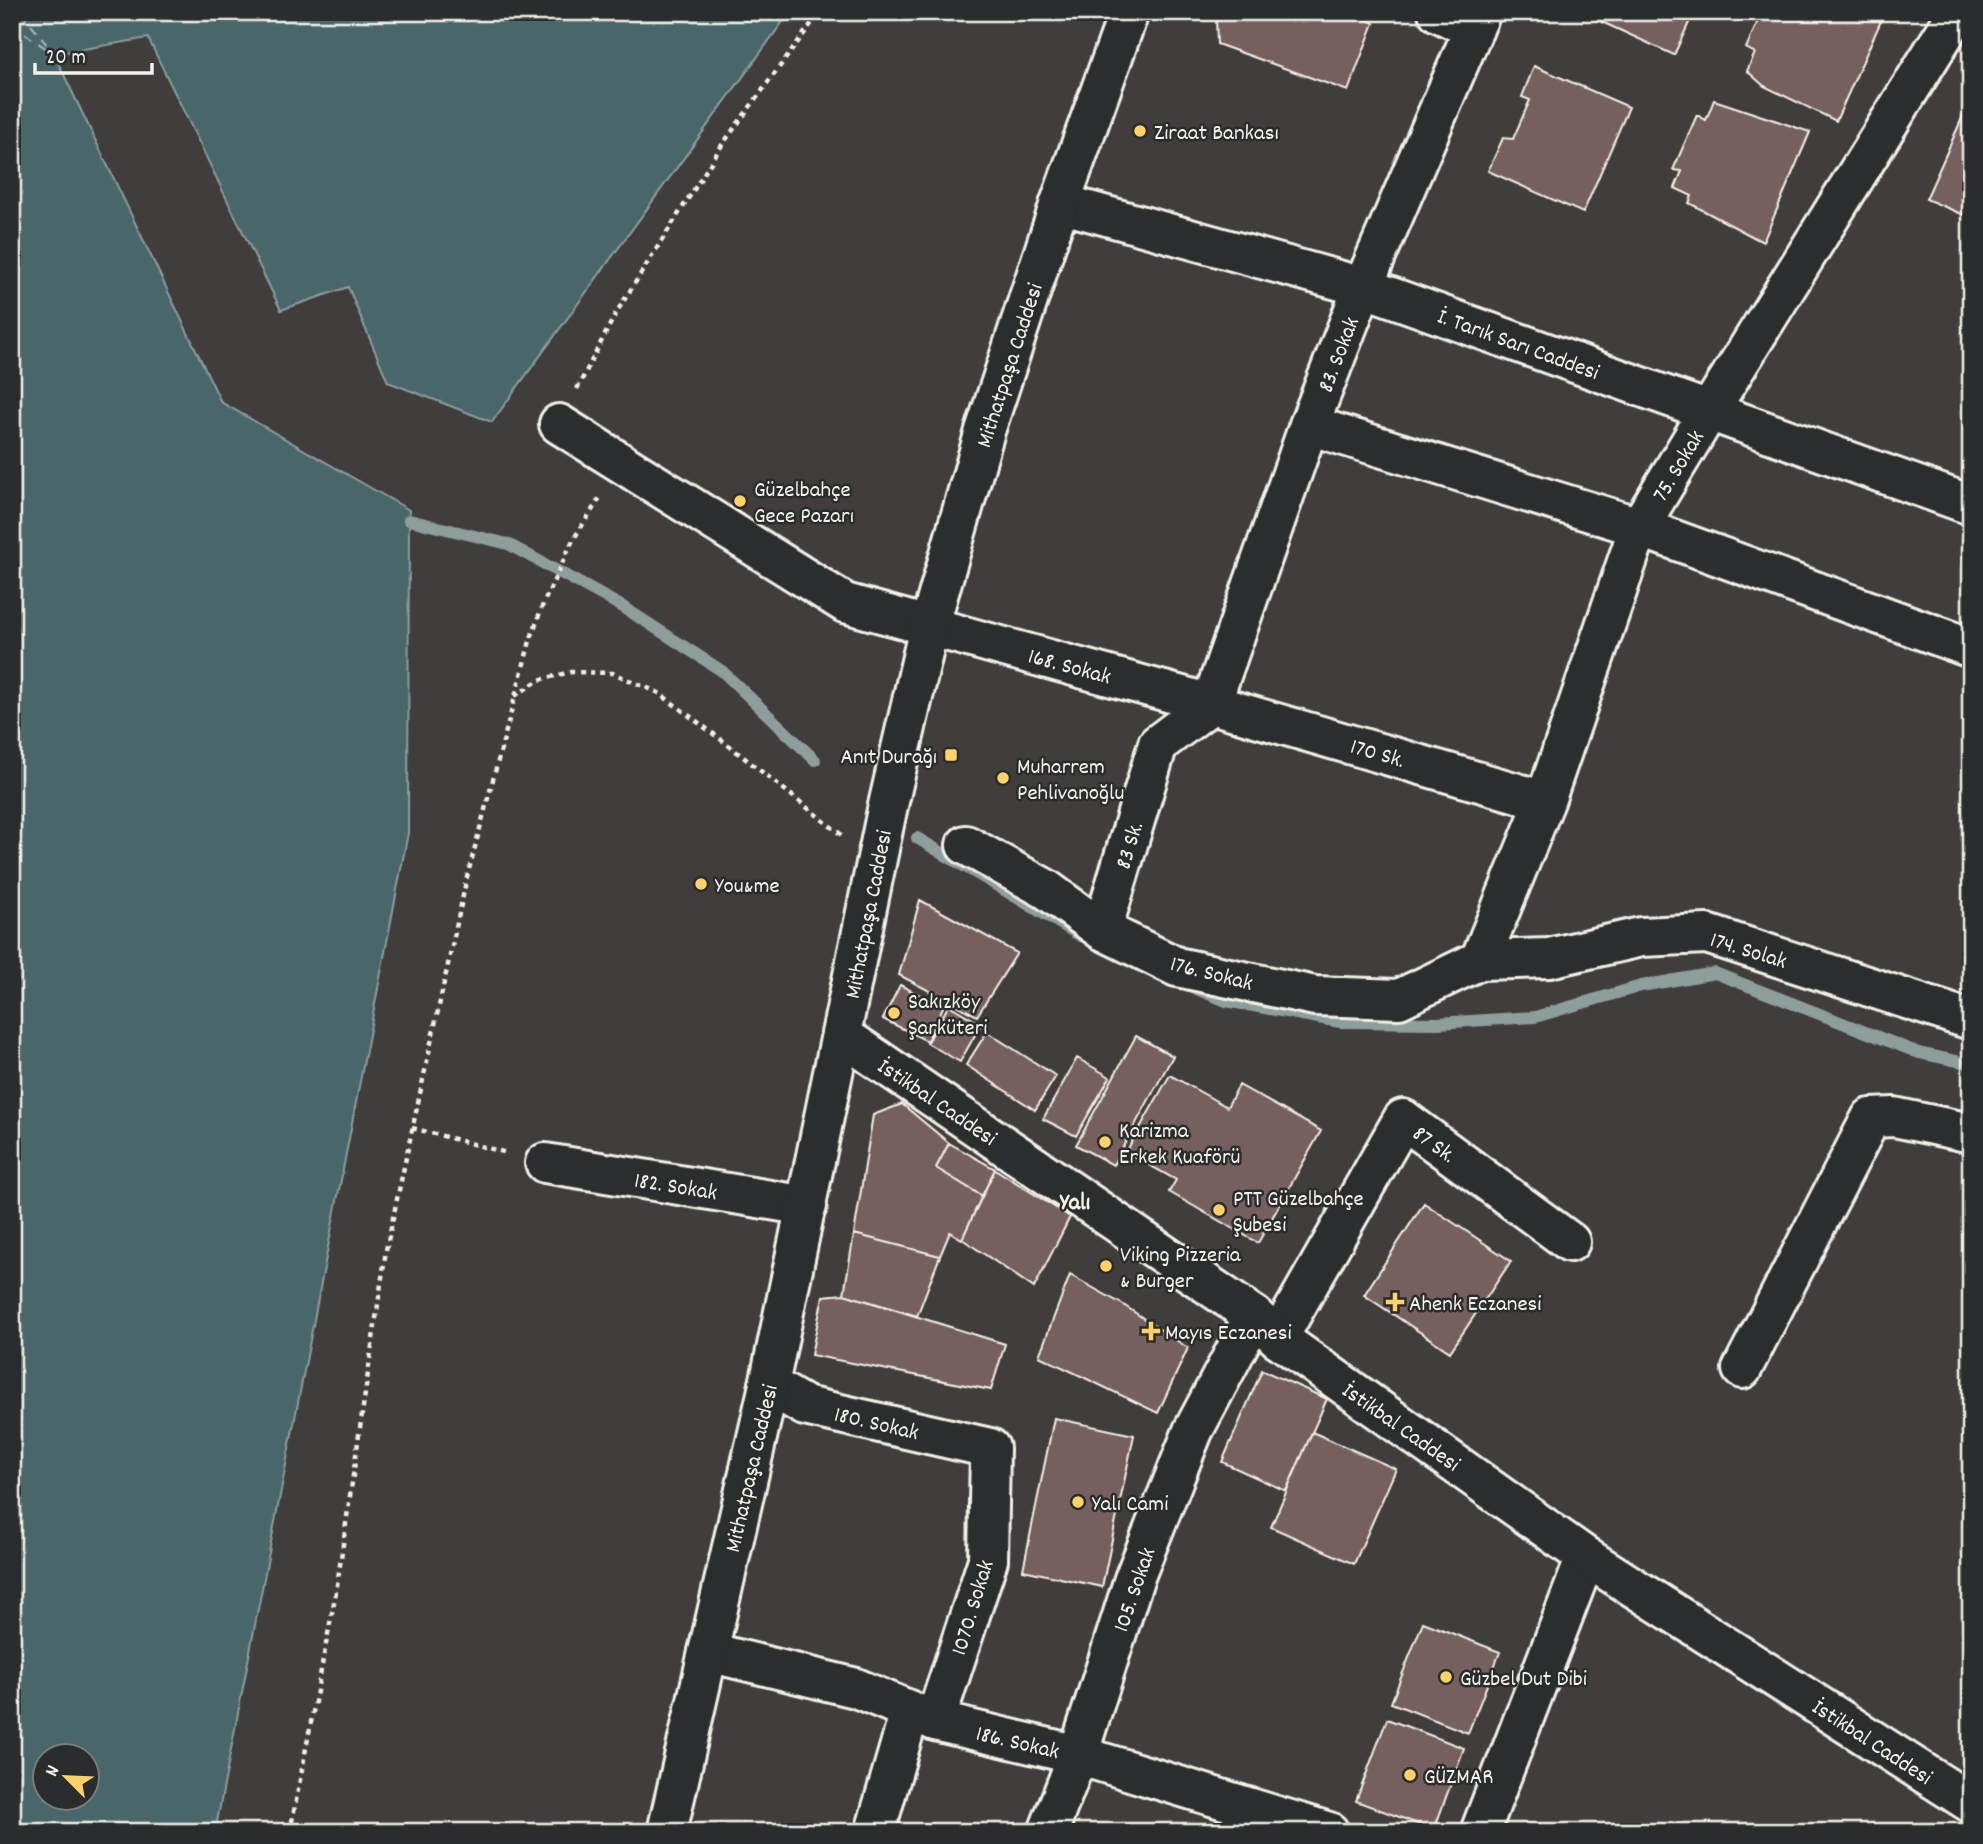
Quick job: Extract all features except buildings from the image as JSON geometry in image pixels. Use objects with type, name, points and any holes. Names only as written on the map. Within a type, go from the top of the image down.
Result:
[{"type":"street","name":"Mithatpaşa Caddesi","points":[[667,1832],[769,1385],[877,862],[929,627],[985,430],[1060,204],[1129,12]]},
{"type":"street","points":[[1438,12],[1477,21]]},
{"type":"street","name":"75. Sokak","points":[[1480,960],[1545,801],[1639,527],[1958,12]]},
{"type":"street","name":"83. Sokak","points":[[1211,704],[1309,425],[1363,286],[1477,21]]},
{"type":"street","name":"İ. Tarık Sarı Caddesi","points":[[1060,204],[1363,286],[1971,505]]},
{"type":"street","name":"168. Sokak","points":[[559,424],[845,603],[1211,704]]},
{"type":"street","points":[[1309,425],[1639,527],[1971,648]]},
{"type":"street","name":"170 Sk.","points":[[1211,704],[1545,801]]},
{"type":"street","name":"83 Sk.","points":[[1102,930],[1158,744],[1211,704]]},
{"type":"street","name":"176. Sokak","points":[[966,845],[1046,889],[1102,930],[1177,967],[1315,996],[1398,999],[1480,960]]},
{"type":"street","name":"174. Solak","points":[[1480,960],[1549,958],[1641,937],[1707,934],[1971,1020]]},
{"type":"street","name":"İstikbal Caddesi","points":[[843,1036],[1266,1327],[1586,1557],[1971,1803]]},
{"type":"street","points":[[1742,1369],[1871,1118],[1894,1117],[1971,1133]]},
{"type":"street","name":"87 Sk.","points":[[1266,1327],[1403,1119],[1570,1242]]},
{"type":"street","name":"182. Sokak","points":[[545,1163],[807,1206]]},
{"type":"street","name":"105. Sokak","points":[[1048,1832],[1078,1755],[1134,1579],[1193,1431],[1266,1327]]},
{"type":"street","name":"180. Sokak","points":[[769,1385],[804,1406],[990,1448]]},
{"type":"street","name":"1070. Sokak","points":[[875,1832],[988,1560],[990,1448]]},
{"type":"street","points":[[1480,1832],[1586,1557]]},
{"type":"street","name":"186. Sokak","points":[[708,1652],[856,1688],[922,1716],[1078,1755],[1329,1832]]},
{"type":"path","points":[[559,424],[616,313],[715,156],[820,12]]},
{"type":"path","points":[[290,1832],[336,1592],[386,1250],[467,877],[530,641],[543,604],[572,540],[622,463]]},
{"type":"path","points":[[515,697],[539,680],[571,672],[613,673],[647,688],[723,741],[877,862]]},
{"type":"path","points":[[412,1128],[545,1163]]},
{"type":"water","points":[[12,12],[790,12],[492,422],[388,382],[348,287],[281,310],[148,38],[54,54],[221,402],[409,510],[408,833],[215,1832],[12,1832]]},
{"type":"waterway","points":[[409,520],[508,544],[623,607],[722,671],[815,760]]},
{"type":"waterway","points":[[917,838],[1081,936]]},
{"type":"waterway","points":[[1189,986],[1226,1001],[1340,1022],[1438,1023],[1535,1017],[1641,986],[1715,973],[1919,1053],[1971,1064]]},
{"type":"ferry route","points":[[21,12],[54,54]]},
{"type":"ferry route","points":[[12,25],[50,51]]},
{"type":"place","name":"Ziraat Bankası","points":[[1140,131]]},
{"type":"place","name":"Güzelbahçe Gece Pazarı","points":[[740,501]]},
{"type":"place","name":"Anıt Durağı","points":[[951,755]]},
{"type":"place","name":"Muharrem Pehlivanoğlu","points":[[1003,778]]},
{"type":"place","name":"You&me","points":[[701,884]]},
{"type":"place","name":"Sakızköy Şarküteri","points":[[894,1013]]},
{"type":"place","name":"Karizma Erkek Kuaförü","points":[[1105,1142]]},
{"type":"place","name":"PTT Güzelbahçe Şubesi","points":[[1219,1210]]},
{"type":"place","name":"Viking Pizzeria & Burger","points":[[1106,1266]]},
{"type":"place","name":"Ahenk Eczanesi","points":[[1395,1302]]},
{"type":"place","name":"Mayıs Eczanesi","points":[[1151,1331]]},
{"type":"place","name":"Yalı Cami","points":[[1078,1502]]},
{"type":"place","name":"Güzbel Dut Dibi","points":[[1446,1677]]},
{"type":"place","name":"GÜZMAR","points":[[1410,1775]]},
{"type":"district","name":"Yalı","points":[[1075,1201]]}]
